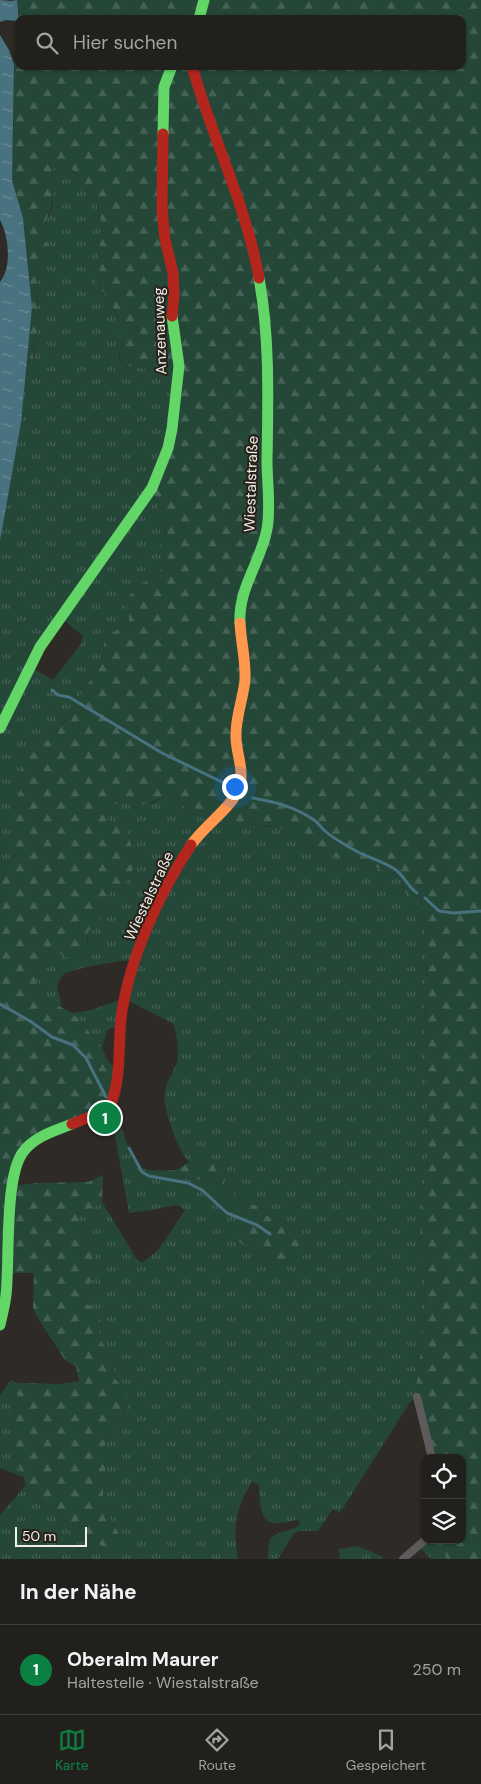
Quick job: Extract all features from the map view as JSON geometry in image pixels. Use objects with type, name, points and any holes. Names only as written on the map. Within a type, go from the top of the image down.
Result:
[{"type":"street","points":[[200,15],[204,0]]},
{"type":"street","name":"Anzenauweg","points":[[0,728],[40,647],[145,500],[152,488],[168,448],[179,366],[172,316],[174,295],[173,273],[165,239],[162,209],[164,87],[170,70]]},
{"type":"street","name":"Wiestalstraße","points":[[0,1325],[6,1295],[12,1190],[22,1153],[41,1136],[109,1109],[115,1098],[117,1085],[120,1032],[125,998],[149,925],[185,854],[209,821],[237,793],[241,779],[236,734],[246,671],[240,630],[240,607],[267,529],[269,380],[257,262],[248,226],[193,70]]},
{"type":"street","points":[[417,1397],[431,1454]]},
{"type":"street","points":[[403,1559],[421,1544]]},
{"type":"green space","points":[[17,0],[481,0],[481,1559],[446,1559],[444,1544],[466,1544],[466,1454],[431,1454],[416,1389],[426,1305],[420,1207],[427,1174],[428,1145],[425,997],[427,961],[421,897],[408,898],[400,876],[378,868],[367,860],[351,863],[332,856],[301,841],[294,830],[267,826],[235,830],[216,815],[209,821],[187,810],[176,797],[162,797],[146,804],[137,805],[123,801],[115,804],[108,812],[108,820],[126,829],[134,853],[135,866],[122,888],[110,892],[102,907],[101,918],[87,933],[87,946],[83,953],[71,959],[59,953],[49,955],[40,964],[35,980],[42,998],[73,1013],[102,1047],[108,1061],[119,1072],[109,1109],[29,1145],[13,1186],[37,1183],[88,1182],[103,1175],[102,1202],[80,1215],[73,1231],[84,1235],[93,1242],[96,1268],[88,1292],[87,1304],[97,1310],[101,1324],[98,1335],[113,1360],[114,1378],[126,1390],[128,1404],[122,1418],[108,1436],[104,1448],[107,1480],[103,1490],[103,1505],[121,1538],[127,1542],[109,1551],[96,1542],[85,1541],[68,1530],[65,1522],[46,1509],[40,1499],[26,1485],[16,1459],[12,1427],[18,1402],[18,1383],[62,1384],[79,1381],[76,1366],[65,1360],[36,1315],[33,1307],[34,1273],[8,1273],[12,1190],[0,1180],[0,866],[15,854],[11,849],[11,835],[16,829],[14,821],[21,785],[20,777],[26,754],[57,734],[61,725],[71,716],[81,695],[102,662],[105,636],[129,624],[129,615],[124,602],[138,586],[153,577],[166,564],[164,553],[158,550],[166,534],[152,488],[163,464],[177,374],[123,365],[119,351],[120,328],[117,317],[113,307],[96,281],[100,269],[99,246],[104,235],[95,195],[87,191],[76,173],[67,168],[55,167],[50,180],[54,191],[51,208],[43,229],[49,249],[44,267],[38,279],[39,318],[33,345],[33,371],[28,383],[24,387],[32,307],[23,218],[12,180],[14,64],[15,61],[15,70],[466,70],[466,15],[19,15]]},
{"type":"green space","points":[[66,166],[82,179],[87,191],[95,195],[104,235],[99,246],[100,269],[96,281],[119,321],[121,337],[119,359],[123,365],[178,374],[172,429],[152,488],[160,510],[166,536],[166,564],[153,577],[138,586],[129,615],[129,624],[105,636],[102,662],[81,695],[71,716],[61,725],[57,733],[20,777],[21,785],[15,854],[0,866],[0,541],[21,423],[24,387],[28,383],[34,356],[33,345],[39,318],[38,279],[44,267],[49,249],[43,229],[52,208],[54,191],[50,180],[55,167]],"holes":[[[60,617],[83,636],[81,644],[53,680],[29,666]]]},
{"type":"green space","points":[[162,797],[176,797],[187,810],[209,821],[216,815],[254,827],[283,827],[295,830],[301,841],[332,856],[351,863],[367,860],[378,868],[400,876],[403,881],[404,890],[421,897],[427,961],[425,997],[428,1145],[427,1174],[420,1207],[426,1305],[417,1397],[410,1402],[340,1513],[333,1509],[318,1531],[294,1533],[278,1559],[267,1559],[270,1539],[275,1535],[300,1525],[299,1522],[297,1520],[279,1523],[268,1521],[262,1513],[259,1485],[252,1482],[242,1501],[237,1519],[238,1559],[0,1559],[0,1515],[26,1485],[40,1499],[46,1509],[110,1551],[121,1538],[103,1505],[103,1490],[107,1480],[104,1448],[108,1436],[122,1418],[128,1404],[114,1378],[113,1360],[98,1335],[101,1324],[87,1304],[88,1292],[96,1268],[93,1242],[84,1235],[72,1231],[80,1215],[102,1202],[136,1258],[142,1263],[159,1249],[185,1210],[177,1205],[129,1213],[113,1125],[121,1125],[134,1161],[141,1168],[176,1170],[177,1176],[210,1182],[254,1223],[251,1225],[242,1224],[255,1251],[281,1263],[298,1260],[312,1246],[307,1235],[298,1232],[280,1219],[267,1216],[258,1206],[245,1203],[224,1186],[226,1173],[202,1160],[189,1162],[185,1156],[171,1128],[164,1097],[166,1086],[178,1057],[178,1047],[172,1023],[125,999],[116,1028],[110,1028],[107,1031],[102,1047],[73,1013],[91,1010],[125,998],[135,960],[86,967],[63,975],[57,986],[62,1007],[42,998],[35,980],[40,964],[49,955],[88,944],[87,933],[102,915],[102,907],[110,892],[122,888],[135,866],[134,853],[126,829],[108,820],[108,812],[115,804],[123,801],[153,803]]},
{"type":"green space","points":[[202,1160],[221,1165],[226,1173],[224,1186],[245,1203],[258,1206],[267,1216],[280,1219],[298,1232],[307,1235],[312,1240],[312,1246],[298,1261],[281,1263],[243,1245],[231,1234],[235,1226],[242,1224],[251,1225],[253,1223],[214,1190],[210,1182],[177,1176],[176,1170],[189,1162]]},
{"type":"green space","points":[[0,1180],[12,1190],[0,1325]]},
{"type":"green space","points":[[11,1380],[18,1383],[18,1402],[12,1427],[16,1459],[23,1477],[0,1468],[0,1395]]},
{"type":"green space","points":[[422,1544],[444,1544],[446,1559],[431,1559],[419,1547]]},
{"type":"green space","points":[[358,1546],[383,1557],[382,1559],[340,1559],[339,1549]]},
{"type":"water","points":[[0,0],[17,0],[18,15],[15,15],[15,21],[0,22]]},
{"type":"water","points":[[0,35],[9,50],[14,64],[12,180],[23,218],[32,307],[21,423],[0,541],[0,282],[4,276],[8,252],[0,220]]},
{"type":"waterway","points":[[52,690],[58,695],[69,697],[162,753],[224,783]]},
{"type":"waterway","points":[[253,798],[270,801],[307,815],[341,842],[396,870],[417,893]]},
{"type":"waterway","points":[[425,898],[439,911],[453,913],[481,911]]},
{"type":"waterway","points":[[0,1004],[30,1021],[52,1037],[73,1045],[86,1058],[106,1097]]},
{"type":"waterway","points":[[129,1148],[142,1172],[149,1176],[188,1183],[202,1190],[227,1213],[257,1225],[270,1234]]},
{"type":"traffic: fast","points":[[200,15],[204,0]]},
{"type":"traffic: fast","points":[[163,134],[164,87],[170,70]]},
{"type":"traffic: fast","points":[[240,623],[240,610],[243,598],[264,541],[269,512],[267,346],[259,278]]},
{"type":"traffic: fast","points":[[0,728],[40,647],[152,488],[168,448],[172,429],[179,366],[172,316]]},
{"type":"traffic: fast","points":[[0,1325],[6,1295],[10,1199],[17,1164],[23,1152],[33,1142],[72,1124]]},
{"type":"traffic: slow","points":[[191,845],[229,804],[240,784],[241,770],[236,743],[236,730],[245,680],[240,623]]},
{"type":"traffic: jam","points":[[193,70],[246,224],[259,278]]},
{"type":"traffic: jam","points":[[163,134],[162,209],[165,239],[173,273],[174,295],[172,316]]},
{"type":"traffic: jam","points":[[72,1124],[109,1109],[118,1073],[122,1011],[132,968],[158,903],[191,845]]},
{"type":"place","name":"Oberalm Maurer","points":[[105,1118]]}]
